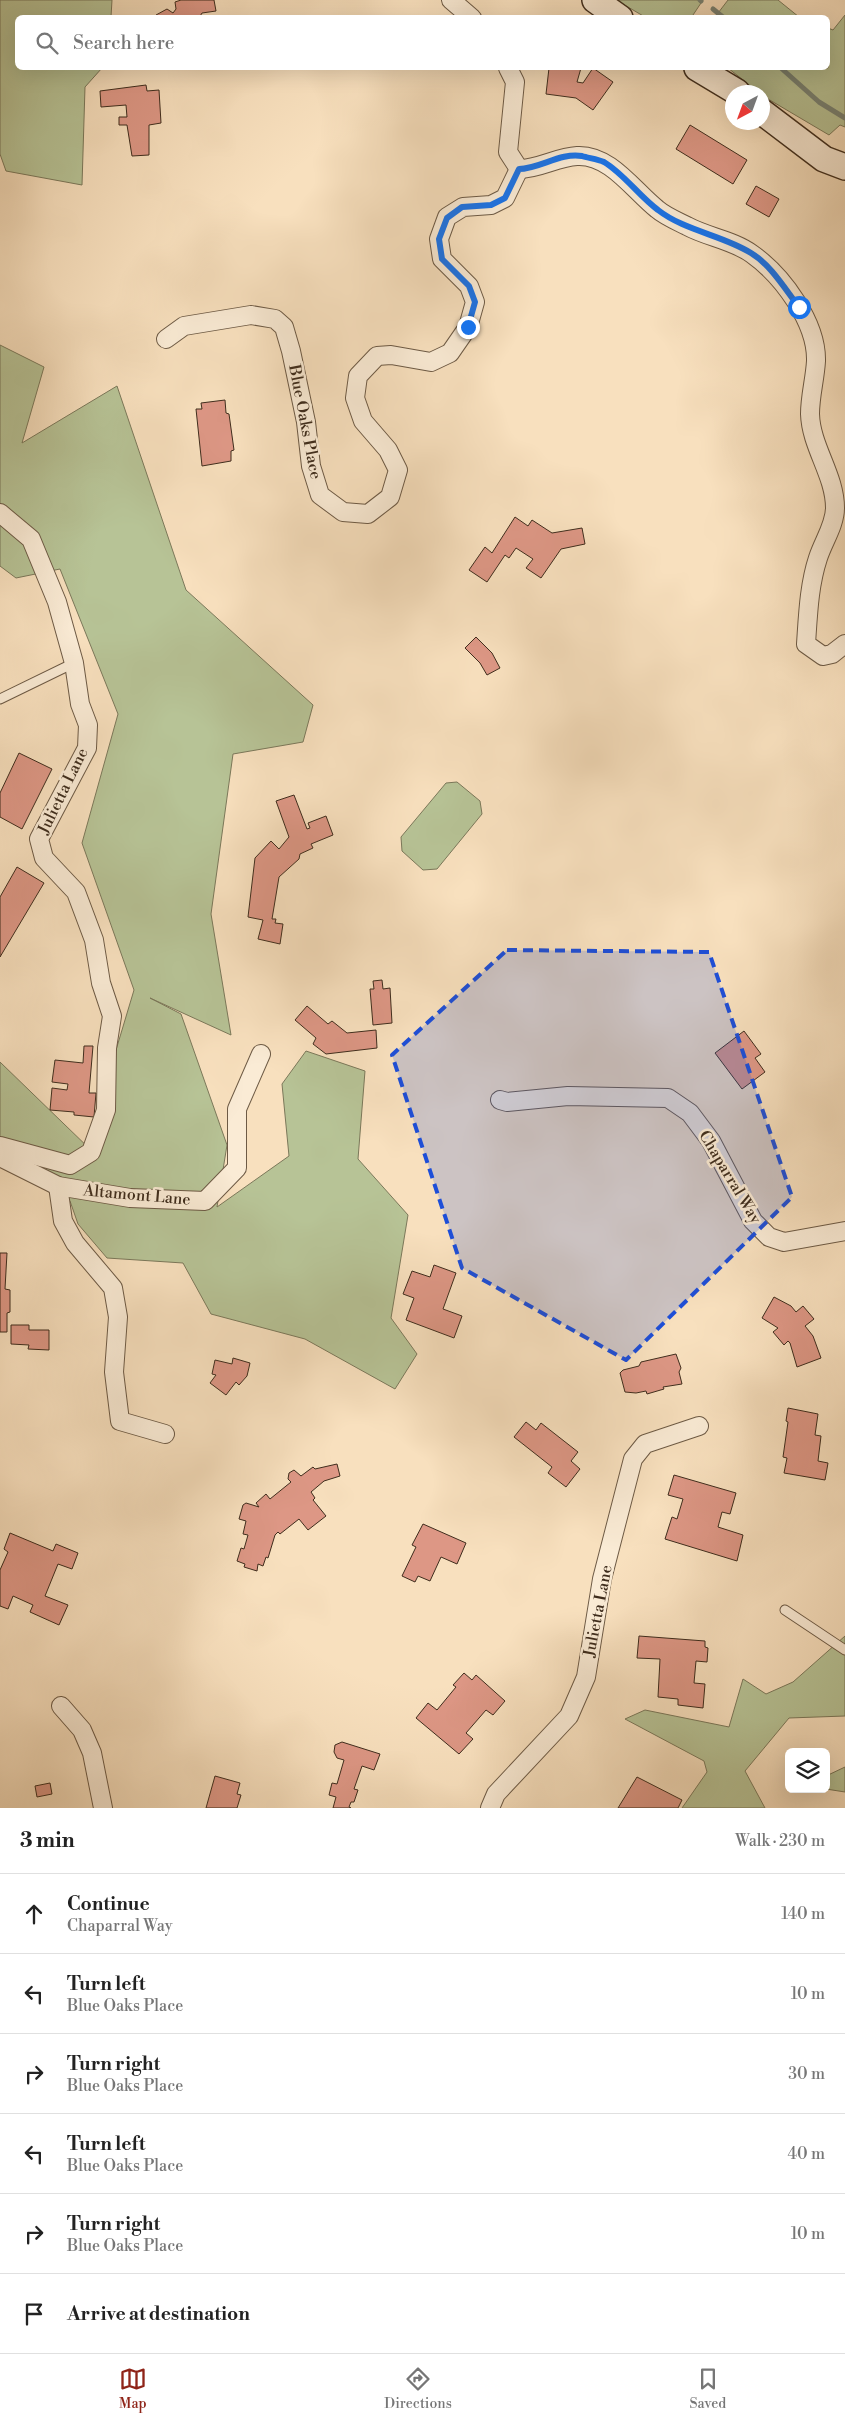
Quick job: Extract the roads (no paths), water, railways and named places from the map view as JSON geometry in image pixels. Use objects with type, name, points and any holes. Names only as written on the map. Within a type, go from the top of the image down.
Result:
[{"type":"street","points":[[451,0],[468,15]]},
{"type":"street","points":[[594,0],[616,15]]},
{"type":"street","points":[[509,70],[515,82],[508,152],[519,169],[530,169],[551,161],[578,156],[603,162],[658,211],[695,230],[713,235],[752,253],[776,276],[799,307],[812,333],[816,361],[810,416],[818,448],[833,486],[835,511],[818,558],[810,598],[806,644],[822,656],[832,654],[845,644]]},
{"type":"street","points":[[700,70],[725,85]]},
{"type":"street","points":[[770,118],[824,159],[845,168]]},
{"type":"street","name":"Blue Oaks Place","points":[[166,339],[184,326],[251,314],[275,319],[284,326],[306,422],[311,466],[320,495],[343,512],[368,514],[390,497],[398,470],[388,450],[363,421],[354,398],[358,376],[377,356],[392,355],[430,362],[450,352],[468,327],[475,302],[469,286],[442,259],[439,239],[447,218],[462,207],[491,205],[505,198],[519,169]]},
{"type":"street","name":"Julietta Lane","points":[[0,513],[31,539],[56,602],[74,664],[80,704],[88,725],[87,748],[39,839],[44,858],[76,892],[94,940],[101,983],[112,1016],[107,1048],[106,1110],[91,1152],[70,1165],[0,1146]]},
{"type":"street","name":"Altamont Lane","points":[[0,1157],[58,1186],[130,1198],[205,1201],[238,1168],[236,1109],[261,1054]]},
{"type":"street","name":"Chaparral Way","points":[[500,1100],[507,1102],[568,1096],[668,1098],[690,1113],[711,1141],[753,1221],[769,1237],[784,1242],[845,1231]]},
{"type":"street","points":[[58,1186],[63,1221],[75,1243],[113,1288],[118,1317],[114,1372],[120,1421],[165,1434]]},
{"type":"street","name":"Julietta Lane","points":[[490,1808],[496,1794],[569,1716],[586,1677],[602,1579],[633,1459],[645,1444],[699,1426]]},
{"type":"street","points":[[61,1706],[82,1730],[92,1753],[103,1808]]},
{"type":"lane","points":[[0,699],[74,664]]},
{"type":"lane","points":[[785,1610],[845,1650]]},
{"type":"waterway","points":[[713,9],[720,15]]},
{"type":"waterway","points":[[783,70],[819,102],[845,118]]}]
